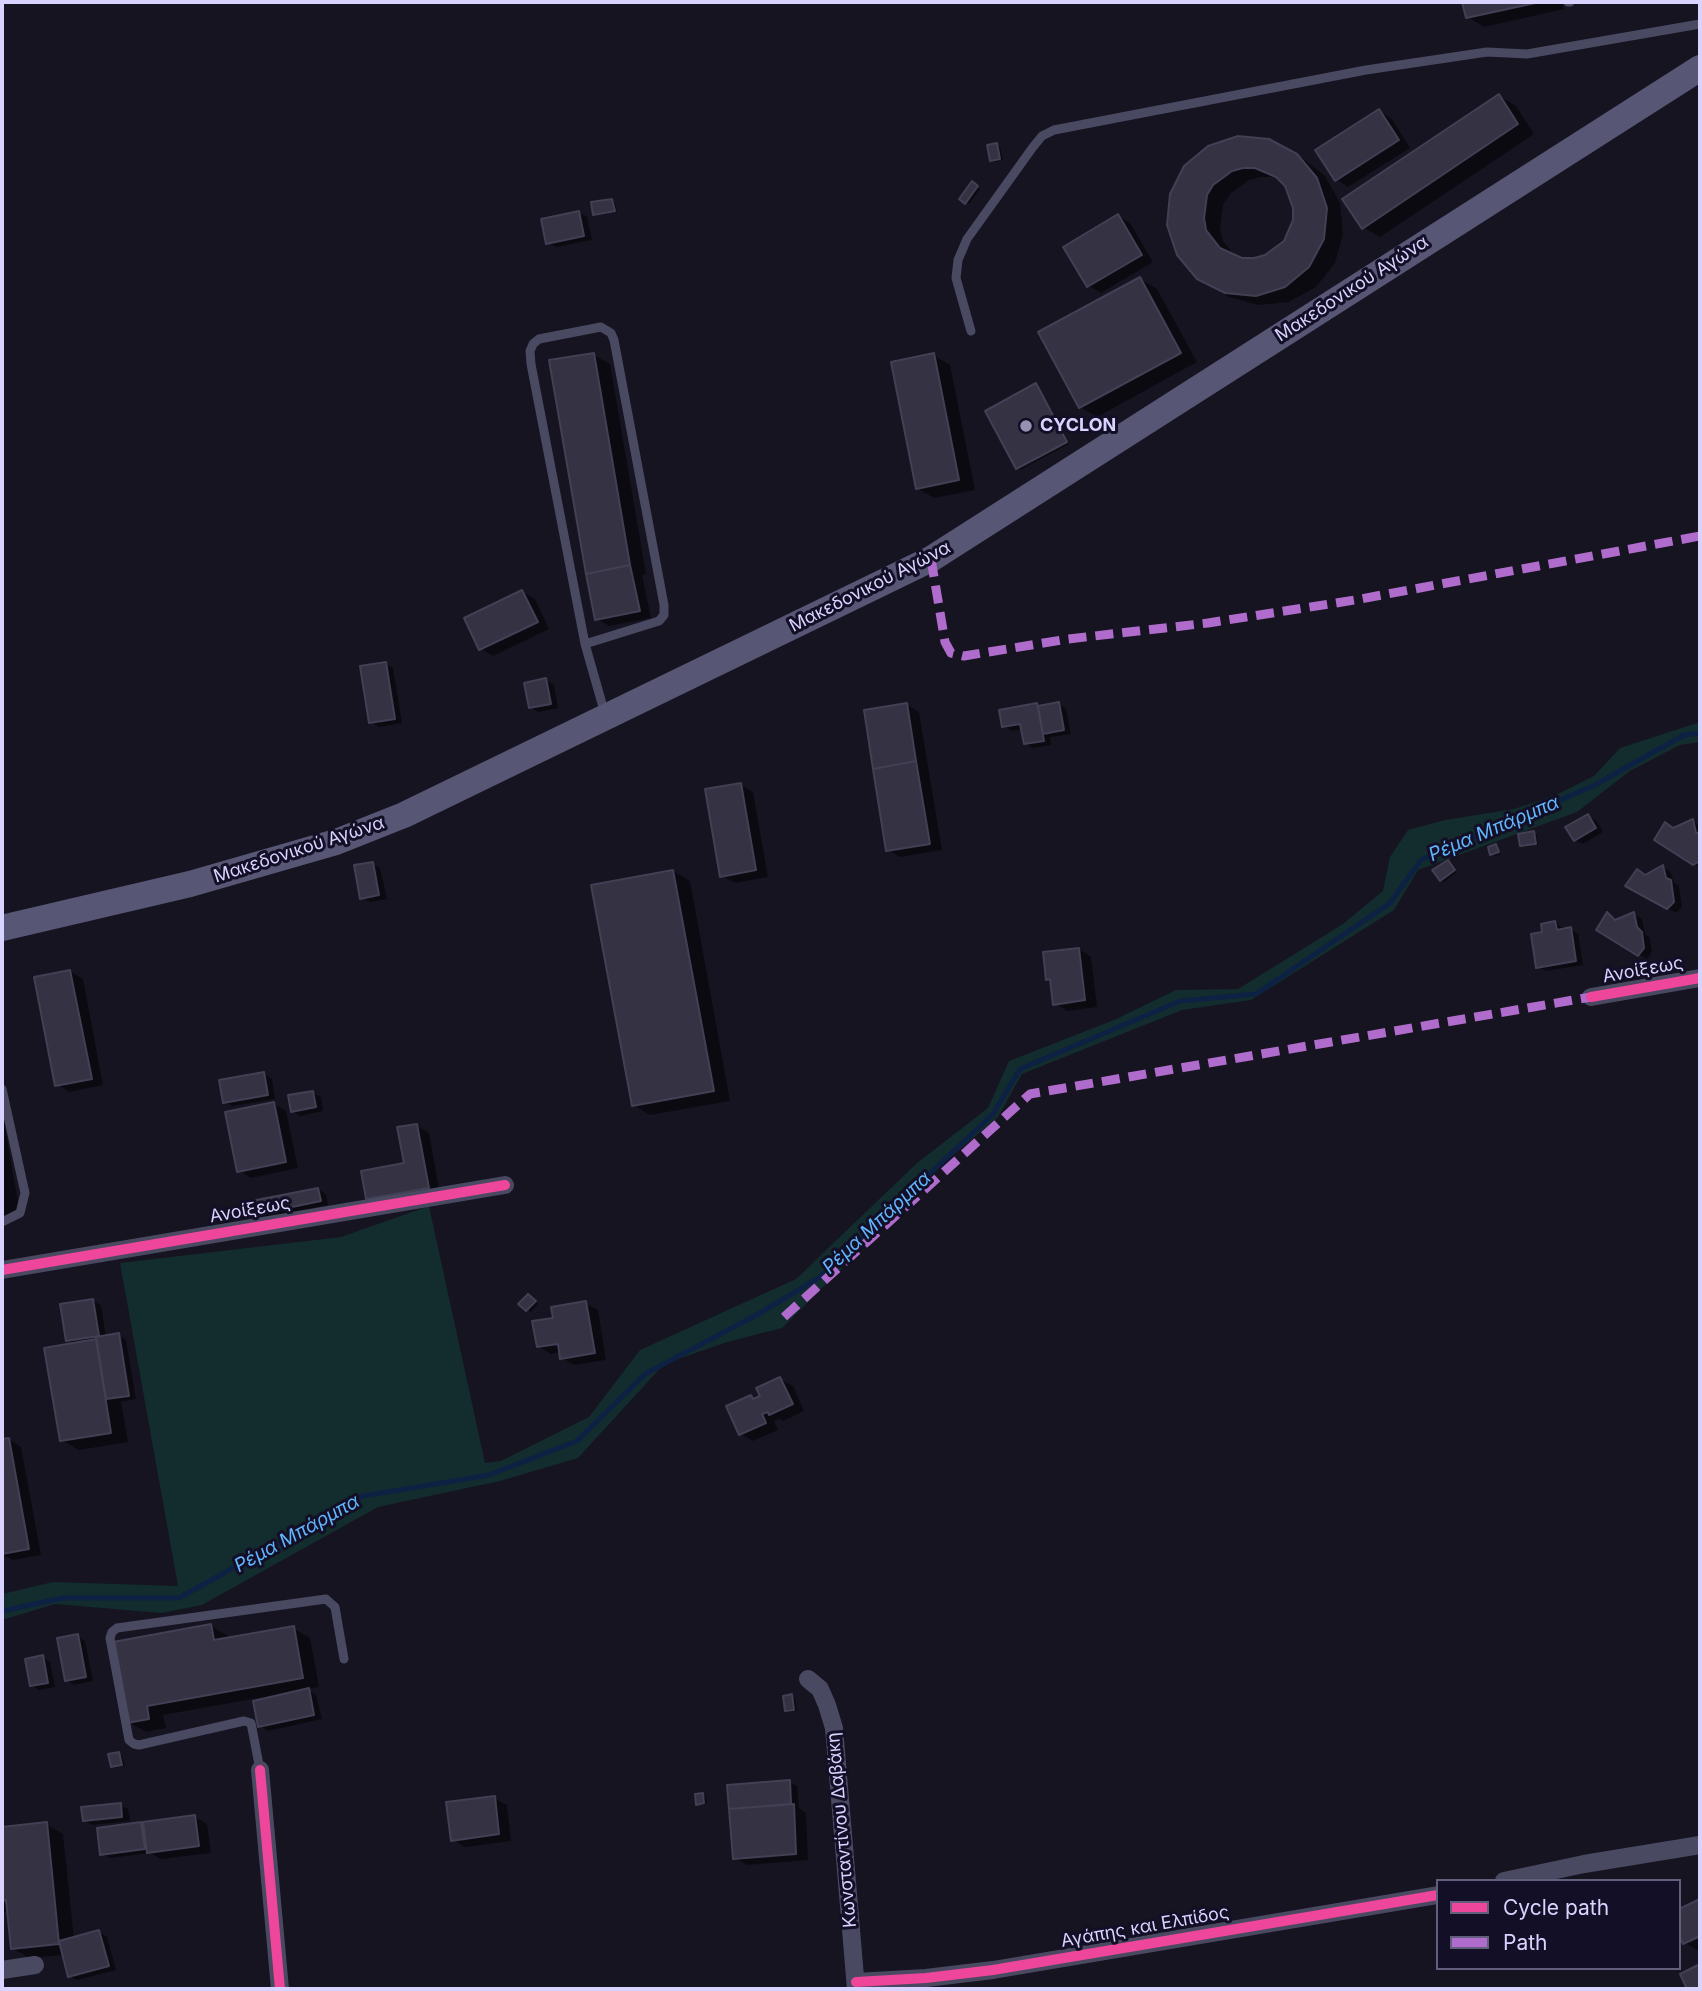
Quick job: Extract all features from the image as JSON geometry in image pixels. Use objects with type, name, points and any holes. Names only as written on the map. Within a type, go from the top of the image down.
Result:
[{"type":"main road","name":"Μακεδονικού Αγώνα","points":[[2,928],[190,884],[336,842],[404,816],[931,559],[1700,68]]},
{"type":"street","name":"Ανοίξεως","points":[[1591,997],[1700,978]]},
{"type":"street","name":"Ανοίξεως","points":[[2,1270],[505,1185]]},
{"type":"street","name":"Κωνσταντίνου Δαβάκη","points":[[808,1679],[820,1689],[834,1728],[856,1985]]},
{"type":"street","points":[[260,1770],[280,1989]]},
{"type":"street","points":[[1513,1879],[1584,1864],[1700,1845]]},
{"type":"street","name":"Αγάπης και Ελπίδος","points":[[856,1985],[993,1970],[1436,1895]]},
{"type":"street","points":[[2,1970],[35,1965]]},
{"type":"lane","points":[[971,331],[956,278],[958,260],[967,239],[1032,147],[1042,136],[1054,130],[1366,69],[1487,52],[1527,54],[1700,24]]},
{"type":"lane","points":[[585,644],[659,621],[664,615],[614,340],[611,333],[601,327],[539,339],[530,351],[585,644],[606,716]]},
{"type":"lane","points":[[2,1089],[25,1193],[19,1213],[2,1222]]},
{"type":"lane","points":[[260,1770],[251,1723],[244,1721],[139,1745],[129,1740],[110,1638],[112,1632],[117,1628],[326,1599],[335,1607],[344,1659]]},
{"type":"green space","points":[[1700,722],[1700,742],[1680,745],[1630,771],[1577,812],[1418,870],[1394,910],[1251,1000],[1182,1010],[1022,1074],[998,1117],[913,1189],[843,1267],[782,1328],[727,1342],[664,1364],[578,1458],[500,1481],[378,1507],[202,1605],[161,1613],[55,1604],[2,1620],[2,1594],[53,1582],[178,1586],[120,1263],[341,1237],[429,1206],[485,1463],[501,1461],[589,1417],[640,1350],[796,1279],[917,1163],[988,1108],[1009,1061],[1114,1020],[1176,990],[1238,989],[1343,924],[1383,891],[1390,857],[1408,830],[1445,820],[1514,809],[1556,795],[1594,776],[1620,748]]},
{"type":"building","points":[[1462,2],[1540,2],[1466,18]]},
{"type":"building","points":[[1499,94],[1518,124],[1362,229],[1342,199]]},
{"type":"building","points":[[1379,109],[1399,140],[1335,181],[1315,150]]},
{"type":"building","points":[[1238,136],[1269,139],[1297,154],[1317,178],[1327,208],[1324,239],[1309,267],[1285,287],[1256,296],[1225,293],[1197,279],[1177,255],[1167,225],[1170,194],[1184,166],[1208,146]],"holes":[[[1255,168],[1276,177],[1285,186],[1293,208],[1293,220],[1284,241],[1265,255],[1242,258],[1220,248],[1206,230],[1204,218],[1207,195],[1213,185],[1232,171]]]},
{"type":"building","points":[[997,143],[1000,159],[990,161],[987,145]]},
{"type":"building","points":[[972,181],[978,186],[965,204],[959,199]]},
{"type":"building","points":[[612,199],[615,211],[593,215],[591,202]]},
{"type":"building","points":[[579,211],[584,236],[546,244],[541,219]]},
{"type":"building","points":[[1118,214],[1142,255],[1087,287],[1063,247]]},
{"type":"building","points":[[1140,277],[1181,353],[1079,408],[1038,332]]},
{"type":"building","points":[[594,353],[630,565],[586,574],[549,360]]},
{"type":"building","points":[[934,353],[959,480],[916,489],[891,362]]},
{"type":"building","name":"CYCLON","points":[[1036,383],[1067,442],[1016,469],[985,411]]},
{"type":"building","points":[[630,565],[640,611],[595,620],[586,574]]},
{"type":"building","points":[[522,590],[538,622],[479,650],[464,618]]},
{"type":"building","points":[[386,662],[395,719],[369,723],[360,666]]},
{"type":"building","points":[[546,678],[551,704],[529,708],[524,683]]},
{"type":"building","points":[[1059,702],[1064,730],[1043,734],[1038,706]]},
{"type":"building","points":[[907,703],[916,761],[873,769],[864,710]]},
{"type":"building","points":[[1037,703],[1044,741],[1024,744],[1020,724],[1002,727],[999,710]]},
{"type":"building","points":[[916,761],[930,844],[886,851],[873,769]]},
{"type":"building","points":[[741,783],[756,870],[720,877],[705,789]]},
{"type":"building","points":[[1588,814],[1596,828],[1574,841],[1565,827]]},
{"type":"building","points":[[1693,819],[1696,833],[1700,833],[1700,861],[1693,865],[1654,840],[1665,822],[1673,828]]},
{"type":"building","points":[[1534,831],[1536,844],[1520,846],[1518,834]]},
{"type":"building","points":[[1496,844],[1499,852],[1490,855],[1488,847]]},
{"type":"building","points":[[1448,860],[1455,870],[1440,881],[1432,870]]},
{"type":"building","points":[[373,862],[379,895],[360,899],[354,865]]},
{"type":"building","points":[[1663,865],[1666,878],[1671,880],[1674,902],[1667,909],[1625,886],[1637,869],[1645,875]]},
{"type":"building","points":[[673,870],[714,1091],[632,1106],[591,885]]},
{"type":"building","points":[[1607,912],[1615,920],[1634,912],[1637,927],[1642,932],[1644,948],[1638,956],[1596,930]]},
{"type":"building","points":[[1555,921],[1557,930],[1571,927],[1576,961],[1536,968],[1531,934],[1542,932],[1541,924]]},
{"type":"building","points":[[1079,948],[1085,1000],[1053,1005],[1050,979],[1046,980],[1043,952]]},
{"type":"building","points":[[70,970],[92,1079],[55,1086],[34,977]]},
{"type":"building","points":[[264,1072],[268,1095],[223,1103],[219,1080]]},
{"type":"building","points":[[313,1091],[316,1107],[291,1112],[288,1095]]},
{"type":"building","points":[[274,1102],[286,1162],[237,1172],[225,1112]]},
{"type":"building","points":[[417,1124],[429,1188],[366,1199],[361,1171],[404,1163],[397,1127]]},
{"type":"building","points":[[318,1188],[321,1201],[248,1216],[246,1202]]},
{"type":"building","points":[[528,1294],[536,1301],[526,1311],[518,1304]]},
{"type":"building","points":[[93,1299],[99,1336],[66,1341],[60,1304]]},
{"type":"building","points":[[586,1301],[595,1353],[560,1359],[558,1344],[537,1347],[532,1321],[553,1318],[551,1307]]},
{"type":"building","points":[[119,1333],[129,1396],[106,1399],[96,1337]]},
{"type":"building","points":[[96,1339],[111,1433],[60,1441],[44,1348]]},
{"type":"building","points":[[780,1377],[793,1404],[769,1415],[768,1412],[762,1414],[766,1423],[739,1435],[726,1406],[751,1395],[753,1399],[760,1396],[756,1388]]},
{"type":"building","points":[[9,1438],[29,1549],[2,1554],[2,1439]]},
{"type":"building","points":[[211,1624],[214,1640],[294,1626],[303,1678],[147,1706],[149,1719],[127,1723],[113,1642]]},
{"type":"building","points":[[78,1634],[86,1677],[65,1681],[57,1638]]},
{"type":"building","points":[[43,1655],[48,1683],[30,1686],[25,1659]]},
{"type":"building","points":[[309,1688],[314,1715],[258,1727],[253,1701]]},
{"type":"building","points":[[792,1694],[794,1710],[785,1711],[783,1696]]},
{"type":"building","points":[[119,1752],[122,1765],[111,1767],[108,1754]]},
{"type":"building","points":[[790,1780],[791,1804],[729,1809],[727,1785]]},
{"type":"building","points":[[703,1793],[704,1803],[696,1805],[695,1794]]},
{"type":"building","points":[[495,1796],[499,1834],[451,1841],[446,1802]]},
{"type":"building","points":[[121,1803],[122,1817],[83,1821],[81,1807]]},
{"type":"building","points":[[794,1804],[796,1854],[733,1859],[729,1809]]},
{"type":"building","points":[[195,1815],[199,1846],[147,1853],[143,1822]]},
{"type":"building","points":[[47,1822],[59,1944],[11,1949],[6,1900],[2,1901],[2,1827]]},
{"type":"building","points":[[141,1822],[145,1849],[100,1855],[97,1828]]},
{"type":"building","points":[[1700,1899],[1700,1936],[1683,1944],[1681,1940],[1681,1908]]},
{"type":"building","points":[[99,1930],[109,1966],[68,1977],[59,1941]]},
{"type":"building","points":[[1700,1964],[1700,1989],[1687,1989],[1680,1974]]},
{"type":"waterway","name":"Ρέμα Μπάρμπα","points":[[2,1611],[63,1598],[179,1598],[363,1496],[489,1475],[577,1441],[645,1374],[760,1313],[820,1277],[993,1114],[1020,1069],[1180,1001],[1256,994],[1390,903],[1421,860],[1593,786],[1684,735],[1700,733]]},
{"type":"marked path","points":[[931,559],[945,642],[951,653],[964,656],[1355,600],[1700,536]]},
{"type":"marked path","points":[[784,1317],[1030,1094],[1591,997]]},
{"type":"cycle path","points":[[1591,997],[1700,978]]},
{"type":"cycle path","points":[[2,1270],[505,1185]]},
{"type":"cycle path","points":[[260,1770],[280,1989]]},
{"type":"cycle path","points":[[856,1982],[926,1978],[993,1970],[1436,1895]]},
{"type":"place","name":"CYCLON","points":[[1026,426]]}]
